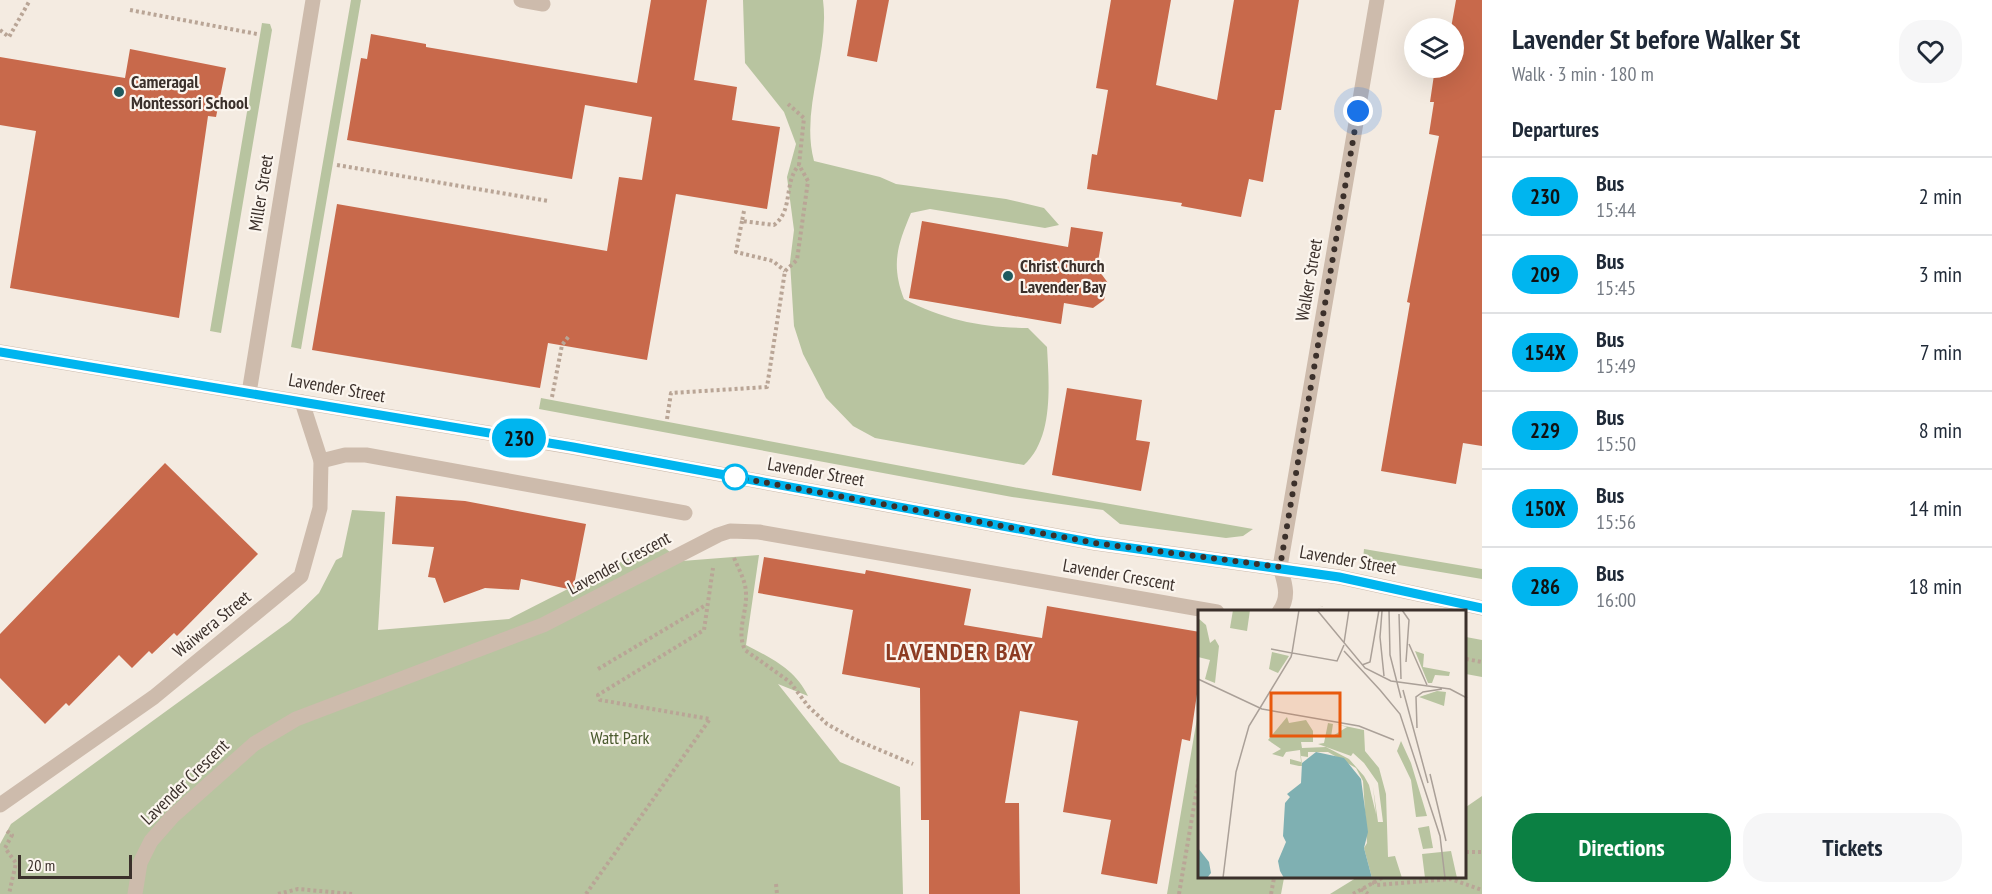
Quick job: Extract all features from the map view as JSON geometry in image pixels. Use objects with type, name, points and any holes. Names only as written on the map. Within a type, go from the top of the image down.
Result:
[{"type":"street","name":"Miller Street","points":[[249,393],[313,0]]},
{"type":"street","points":[[521,0],[543,4]]},
{"type":"street","name":"Walker Street","points":[[1280,567],[1377,0]]},
{"type":"street","name":"Lavender Street","points":[[0,352],[573,447],[1095,543],[1280,567],[1386,586],[1482,608]]},
{"type":"street","name":"Waiwera Street","points":[[0,805],[154,697],[301,576],[320,508],[321,461],[302,402]]},
{"type":"street","points":[[321,461],[345,455],[366,455],[685,513]]},
{"type":"street","name":"Lavender Crescent","points":[[135,894],[140,863],[151,841],[172,817],[254,744],[296,719],[543,625],[722,533],[759,532],[1206,610]]},
{"type":"street","points":[[1280,567],[1287,595],[1280,610]]},
{"type":"path","points":[[0,30],[9,37],[30,0]]},
{"type":"path","points":[[130,10],[257,34]]},
{"type":"path","points":[[667,419],[671,393],[767,387],[785,271],[797,260],[808,181],[799,165],[804,118],[788,104]]},
{"type":"path","points":[[337,165],[548,201]]},
{"type":"path","points":[[742,221],[774,225],[781,220],[786,212],[791,174],[799,165]]},
{"type":"path","points":[[744,211],[736,252],[772,261],[785,271]]},
{"type":"path","points":[[552,397],[562,345],[569,336]]},
{"type":"path","points":[[722,533],[745,582],[747,595],[741,642],[745,650],[790,682],[808,706],[827,724],[854,740],[914,764]]},
{"type":"path","points":[[586,894],[710,719],[600,700],[598,695],[704,630],[710,585]]},
{"type":"path","points":[[598,669],[707,605]]},
{"type":"path","points":[[1320,610],[1321,606]]},
{"type":"path","points":[[1467,659],[1482,662]]},
{"type":"path","points":[[1179,894],[1198,799]]},
{"type":"path","points":[[5,829],[12,835],[5,848],[16,863],[9,894]]},
{"type":"path","points":[[1271,894],[1274,879]]},
{"type":"path","points":[[1353,894],[1380,879]]},
{"type":"path","points":[[1372,882],[1377,885],[1451,879],[1482,890]]},
{"type":"path","points":[[776,884],[777,894]]},
{"type":"path","points":[[278,894],[298,889],[352,894]]},
{"type":"path","points":[[1361,889],[1368,894]]},
{"type":"green space","points":[[351,0],[361,0],[301,349],[291,347]]},
{"type":"green space","points":[[743,0],[823,0],[823,41],[810,121],[814,161],[880,177],[896,184],[1006,199],[1044,208],[1059,225],[1045,228],[930,209],[911,213],[897,256],[898,276],[904,299],[934,312],[964,321],[1028,328],[1047,347],[1049,393],[1045,426],[1034,454],[1024,465],[875,438],[853,426],[826,398],[803,354],[794,326],[790,262],[794,230],[787,177],[796,144],[784,112],[745,63]]},
{"type":"green space","points":[[262,23],[270,24],[272,30],[221,333],[210,331]]},
{"type":"green space","points":[[541,398],[1013,487],[1253,529],[1243,536],[1226,538],[1120,524],[1103,510],[1012,497],[539,409]]},
{"type":"green space","name":"Watt Park","points":[[352,510],[385,512],[378,630],[509,619],[658,543],[682,561],[759,555],[746,645],[782,665],[796,678],[808,696],[778,684],[840,762],[900,787],[903,894],[0,894],[0,844],[11,824],[290,621],[319,593],[336,560],[342,557]]},
{"type":"green space","points":[[1364,549],[1482,569],[1482,579],[1363,559]]},
{"type":"green space","points":[[1467,637],[1482,640],[1482,677],[1467,674]]},
{"type":"green space","points":[[1198,713],[1198,879],[1284,879],[1281,894],[1167,894]]},
{"type":"green space","points":[[1482,796],[1482,894],[1330,894],[1354,879],[1467,879],[1467,806]]},
{"type":"building","points":[[651,0],[707,0],[694,80],[737,87],[732,120],[780,127],[767,209],[676,194],[647,360],[548,343],[540,388],[312,350],[337,204],[607,251],[619,177],[642,180],[652,117],[585,105],[572,179],[347,140],[361,58],[367,59],[371,34],[426,44],[426,47],[637,83]]},
{"type":"building","points":[[857,0],[889,0],[877,62],[847,56]]},
{"type":"building","points":[[1111,0],[1171,0],[1156,85],[1217,100],[1234,0],[1299,0],[1281,110],[1275,110],[1263,182],[1249,179],[1241,217],[1181,206],[1182,203],[1087,189],[1092,154],[1097,155],[1108,90],[1096,88]]},
{"type":"building","points":[[1456,0],[1482,0],[1482,446],[1463,443],[1456,484],[1381,471],[1410,303],[1407,302],[1439,136],[1429,134],[1434,102],[1430,102],[1434,78],[1464,78],[1464,18],[1453,18]]},
{"type":"building","points":[[130,49],[226,68],[216,117],[208,116],[179,318],[10,288],[36,131],[0,125],[0,57],[125,78]]},
{"type":"building","name":"Christ Church Lavender Bay","points":[[922,221],[1068,247],[1071,227],[1103,232],[1097,268],[1108,283],[1104,300],[1093,308],[1064,303],[1061,324],[909,298]]},
{"type":"building","points":[[1067,388],[1142,400],[1136,440],[1150,442],[1141,491],[1052,475]]},
{"type":"building","points":[[165,463],[258,554],[177,636],[174,633],[152,654],[149,651],[132,668],[119,655],[69,706],[66,703],[45,724],[0,678],[0,634]]},
{"type":"building","points":[[396,496],[465,501],[586,524],[573,590],[521,579],[519,590],[485,588],[444,603],[435,578],[428,577],[434,547],[392,544]]},
{"type":"building","points":[[764,557],[865,574],[866,570],[971,589],[964,625],[1042,638],[1047,606],[1198,632],[1198,687],[1190,741],[1182,739],[1157,884],[1101,874],[1111,820],[1063,812],[1078,721],[1020,711],[1005,803],[1019,803],[1020,894],[929,894],[929,820],[921,820],[920,688],[842,674],[853,610],[758,593]]},
{"type":"bus line","name":"230","points":[[0,352],[573,447],[1095,543],[1339,577],[1482,608]]},
{"type":"place","name":"Cameragal Montessori School","points":[[119,92]]},
{"type":"place","name":"Christ Church Lavender Bay","points":[[1008,276]]},
{"type":"district","name":"LAVENDER BAY","points":[[960,652]]},
{"type":"route","points":[[735,477],[1095,543],[1280,567],[1358,111]]}]
